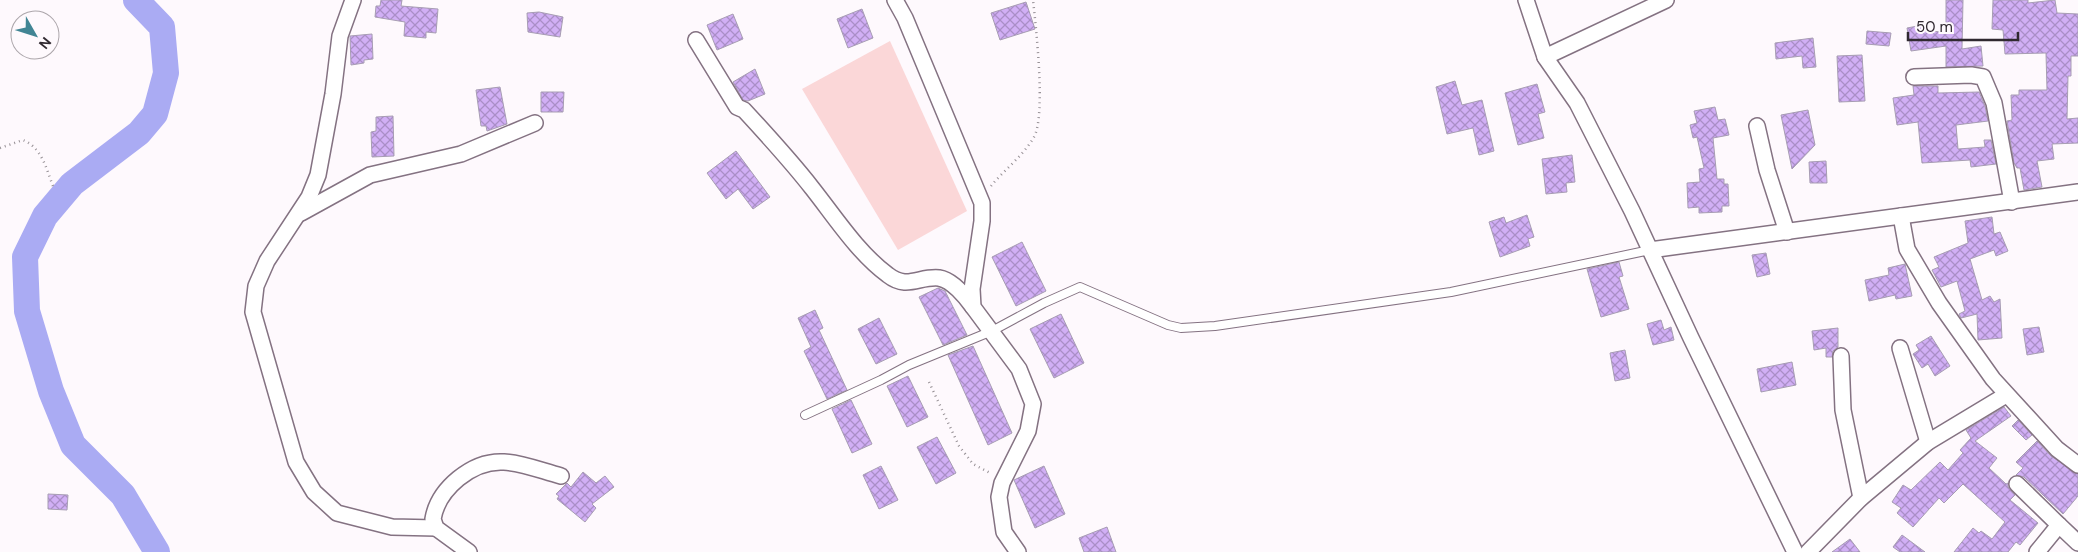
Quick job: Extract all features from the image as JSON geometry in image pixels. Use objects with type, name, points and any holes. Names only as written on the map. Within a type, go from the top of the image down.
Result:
[{"type":"street","points":[[353,0],[340,36],[334,94],[318,175],[309,197],[267,261],[256,286],[253,312],[296,462],[314,492],[337,513],[392,527],[436,528],[469,552]]},
{"type":"street","points":[[895,0],[905,18],[982,203],[982,221],[972,289],[973,307]]},
{"type":"street","points":[[1526,0],[1545,57],[1576,103],[1650,250],[1795,552]]},
{"type":"street","points":[[1545,57],[1666,0]]},
{"type":"street","points":[[696,40],[737,107],[744,110],[786,156],[843,227],[888,276],[902,284],[938,278],[947,281],[965,296],[1019,369],[1033,404],[1028,431],[1002,484],[999,497],[1004,532],[1018,552]]},
{"type":"street","points":[[1914,77],[1971,75],[1983,77],[1994,103],[2012,202]]},
{"type":"street","points":[[295,216],[370,175],[461,154],[535,123]]},
{"type":"street","points":[[1757,126],[1767,170],[1787,232]]},
{"type":"street","points":[[1650,250],[2078,192]]},
{"type":"street","points":[[1901,216],[1907,249],[1939,304],[1993,379],[2058,449],[2078,465]]},
{"type":"street","points":[[1900,348],[1928,442]]},
{"type":"street","points":[[1841,356],[1844,410],[1862,498]]},
{"type":"street","points":[[1808,552],[1862,498],[1928,442],[2006,394]]},
{"type":"street","points":[[436,528],[433,519],[440,499],[451,483],[482,466],[502,462],[561,476]]},
{"type":"street","points":[[2017,484],[2078,543]]},
{"type":"street","points":[[2037,552],[2059,525]]},
{"type":"lane","points":[[804,415],[881,380],[909,365],[992,331],[1044,303],[1080,288],[1168,326],[1181,328],[1215,326],[1451,292],[1650,250]]},
{"type":"path","points":[[982,203],[991,186],[1030,143],[1037,128],[1040,75],[1034,0]]},
{"type":"path","points":[[0,148],[23,140],[33,144],[40,154],[54,186]]},
{"type":"path","points":[[929,382],[959,446],[973,464],[993,475],[1002,484]]},
{"type":"shaded area","points":[[890,41],[967,211],[898,250],[802,89]]},
{"type":"building","points":[[381,0],[402,0],[401,6],[438,9],[436,33],[426,32],[426,38],[404,36],[405,22],[375,17],[376,6],[380,6]]},
{"type":"building","points":[[1946,0],[1963,0],[1962,49],[1981,46],[1983,66],[1946,67],[1946,46],[1911,51],[1907,28],[1923,25],[1924,31],[1946,32]]},
{"type":"building","points":[[1993,0],[2028,0],[2028,3],[2055,0],[2057,13],[2078,14],[2078,56],[2071,56],[2071,76],[2068,76],[2067,119],[2078,118],[2078,143],[2052,144],[2054,159],[2037,161],[2042,187],[2024,190],[2020,168],[2017,168],[2014,163],[2007,121],[2012,120],[2011,95],[2019,95],[2019,90],[2047,90],[2046,53],[2005,54],[2003,30],[1992,29]]},
{"type":"building","points":[[1026,2],[1035,29],[1000,40],[991,13]]},
{"type":"building","points":[[862,9],[873,38],[848,48],[837,19]]},
{"type":"building","points":[[539,12],[563,17],[560,37],[528,32],[527,13]]},
{"type":"building","points":[[733,14],[743,39],[717,50],[707,25]]},
{"type":"building","points":[[1867,31],[1891,33],[1889,46],[1866,44]]},
{"type":"building","points":[[372,34],[373,59],[351,65],[350,36]]},
{"type":"building","points":[[1813,38],[1816,67],[1803,68],[1802,56],[1776,59],[1775,43]]},
{"type":"building","points":[[1862,55],[1865,101],[1839,102],[1837,56]]},
{"type":"building","points":[[755,69],[765,94],[748,101],[743,100],[733,82]]},
{"type":"building","points":[[1455,81],[1462,105],[1482,100],[1494,151],[1479,155],[1473,128],[1447,134],[1436,87]]},
{"type":"building","points":[[1537,84],[1545,112],[1538,114],[1544,138],[1518,145],[1505,93]]},
{"type":"building","points":[[1913,86],[1938,86],[1938,93],[1979,92],[1985,106],[1988,121],[1956,125],[1958,149],[1985,147],[1984,140],[1991,140],[1996,164],[1971,167],[1970,160],[1922,163],[1918,122],[1897,125],[1893,98],[1914,95]]},
{"type":"building","points":[[500,87],[507,124],[487,131],[486,126],[481,126],[476,90]]},
{"type":"building","points":[[541,92],[564,92],[563,112],[541,112]]},
{"type":"building","points":[[1715,107],[1718,120],[1725,119],[1729,135],[1713,138],[1717,179],[1724,179],[1724,184],[1728,184],[1729,206],[1722,206],[1722,212],[1699,213],[1699,207],[1688,208],[1687,183],[1700,182],[1699,169],[1704,168],[1697,137],[1693,138],[1690,125],[1697,123],[1694,111]]},
{"type":"building","points":[[1808,110],[1815,145],[1792,169],[1781,115]]},
{"type":"building","points":[[393,116],[394,156],[372,157],[371,132],[376,131],[376,117]]},
{"type":"building","points":[[736,151],[770,197],[753,209],[738,189],[726,199],[707,173]]},
{"type":"building","points":[[1572,155],[1575,182],[1566,183],[1567,192],[1546,194],[1542,159]]},
{"type":"building","points":[[1826,161],[1827,183],[1810,183],[1809,162]]},
{"type":"building","points":[[1527,215],[1534,237],[1528,239],[1530,246],[1500,257],[1489,222],[1504,217],[1506,223]]},
{"type":"building","points":[[1992,217],[1994,234],[2000,232],[2008,251],[1996,256],[1994,250],[1970,259],[1982,300],[1990,296],[1994,302],[2000,299],[2002,338],[1978,340],[1977,314],[1961,318],[1959,314],[1965,311],[1957,281],[1941,287],[1932,270],[1939,267],[1934,257],[1968,243],[1965,221]]},
{"type":"building","points":[[1022,242],[1046,291],[1016,306],[992,257]]},
{"type":"building","points":[[1766,253],[1770,274],[1757,277],[1752,255]]},
{"type":"building","points":[[1619,262],[1623,276],[1619,277],[1629,309],[1601,317],[1587,269]]},
{"type":"building","points":[[1905,264],[1912,296],[1896,299],[1895,295],[1869,301],[1865,280],[1889,275],[1888,268]]},
{"type":"building","points":[[938,288],[945,291],[967,335],[943,345],[919,297]]},
{"type":"building","points":[[815,310],[823,328],[819,330],[847,390],[827,399],[804,351],[811,347],[798,318]]},
{"type":"building","points":[[1061,314],[1084,363],[1054,378],[1030,329]]},
{"type":"building","points":[[879,318],[897,354],[876,364],[858,329]]},
{"type":"building","points":[[1661,320],[1664,330],[1671,327],[1674,340],[1653,345],[1647,324]]},
{"type":"building","points":[[2039,327],[2044,352],[2027,355],[2023,329]]},
{"type":"building","points":[[1838,328],[1838,347],[1833,351],[1832,357],[1826,357],[1826,348],[1814,350],[1812,331]]},
{"type":"building","points":[[1931,336],[1950,366],[1935,376],[1928,364],[1922,368],[1913,354],[1919,350],[1916,345]]},
{"type":"building","points":[[973,346],[1012,433],[988,445],[948,355]]},
{"type":"building","points":[[1625,350],[1630,378],[1615,381],[1610,353]]},
{"type":"building","points":[[1792,362],[1796,385],[1761,392],[1757,369]]},
{"type":"building","points":[[908,376],[928,417],[907,427],[887,386]]},
{"type":"building","points":[[851,400],[872,444],[852,453],[832,409]]},
{"type":"building","points":[[2004,407],[2011,416],[1975,441],[1997,458],[1989,468],[2006,484],[2008,483],[2008,487],[2015,495],[2010,500],[2038,523],[2020,545],[2016,542],[2008,552],[1954,552],[1973,528],[1992,539],[2005,522],[1963,484],[1944,503],[1939,498],[1913,527],[1897,513],[1901,508],[1892,502],[1903,485],[1911,490],[1940,462],[1948,470],[1963,453],[1960,450],[1971,438],[1966,430]]},
{"type":"building","points":[[2018,420],[2032,435],[2026,440],[2012,426]]},
{"type":"building","points":[[937,437],[956,473],[936,484],[917,447]]},
{"type":"building","points":[[2037,441],[2051,456],[2078,474],[2078,496],[2063,514],[2024,477],[2016,475],[2023,468],[2016,462]]},
{"type":"building","points":[[881,466],[898,500],[879,509],[863,475]]},
{"type":"building","points":[[1044,466],[1065,514],[1035,528],[1014,480]]},
{"type":"building","points":[[583,472],[596,483],[605,476],[614,487],[592,504],[596,508],[585,522],[557,499],[559,496],[556,494],[567,483],[571,487]]},
{"type":"building","points":[[48,494],[68,495],[67,510],[48,509]]},
{"type":"building","points":[[1107,527],[1116,552],[1084,552],[1079,538]]},
{"type":"building","points":[[1902,535],[1925,552],[1900,552],[1893,547]]},
{"type":"building","points":[[1850,539],[1860,552],[1832,552]]},
{"type":"waterway","points":[[136,0],[162,27],[166,73],[155,114],[139,133],[72,184],[45,216],[25,257],[27,311],[51,391],[73,445],[123,495],[157,552]]}]
